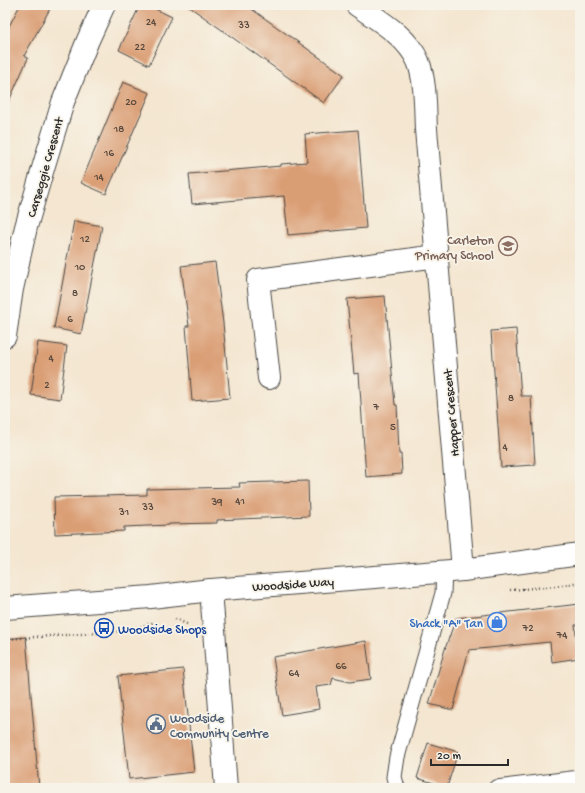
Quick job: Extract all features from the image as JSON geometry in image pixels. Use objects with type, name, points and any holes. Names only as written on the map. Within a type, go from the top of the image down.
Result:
[{"type":"street","name":"Carseggie Crescent","points":[[5,336],[12,289],[26,227],[44,165],[63,102],[104,5]]},
{"type":"street","name":"Happer Crescent","points":[[357,5],[397,35],[409,47],[418,62],[422,78],[437,256],[453,571]]},
{"type":"street","points":[[269,378],[258,280],[437,256]]},
{"type":"street","name":"Woodside Way","points":[[5,608],[453,571],[580,554]]},
{"type":"street","points":[[211,590],[226,788]]},
{"type":"lane","points":[[397,788],[394,777],[397,757],[443,593],[453,571]]},
{"type":"lane","points":[[496,788],[580,778]]},
{"type":"building","points":[[20,5],[52,5],[24,56],[28,58],[5,110],[5,34]]},
{"type":"building","points":[[140,5],[147,5],[172,17],[149,65],[119,50]]},
{"type":"building","points":[[187,5],[246,5],[344,75],[324,103]]},
{"type":"building","points":[[123,82],[150,93],[106,194],[81,183]]},
{"type":"building","points":[[358,130],[366,228],[288,235],[284,196],[192,204],[189,174],[281,166],[281,164],[307,162],[305,134]]},
{"type":"building","points":[[74,221],[102,226],[81,334],[54,328]]},
{"type":"building","points":[[215,262],[223,323],[230,398],[192,401],[186,326],[189,326],[181,266]]},
{"type":"building","points":[[385,296],[395,405],[397,405],[399,454],[401,454],[402,474],[366,477],[359,373],[354,374],[347,299]]},
{"type":"building","points":[[516,329],[521,396],[531,396],[535,465],[501,467],[491,331]]},
{"type":"building","points":[[38,342],[67,346],[60,399],[31,395]]},
{"type":"building","points":[[308,481],[309,516],[217,520],[217,523],[124,527],[124,531],[55,534],[54,497],[147,495],[147,489],[240,487],[239,483]]},
{"type":"building","points":[[580,604],[580,625],[575,625],[579,658],[552,662],[550,642],[469,650],[453,710],[429,704],[445,649],[456,618]]},
{"type":"building","points":[[26,637],[39,788],[5,788],[5,639]]},
{"type":"building","points":[[366,641],[371,679],[350,682],[333,678],[331,685],[316,687],[319,709],[282,715],[273,657]]},
{"type":"building","name":"Woodside Community Centre","points":[[183,669],[194,772],[129,779],[118,676]]},
{"type":"building","points":[[428,743],[458,752],[447,787],[417,778]]},
{"type":"place","name":"Carleton Primary School","points":[[508,246]]},
{"type":"place","name":"Shack \"A\" Tan","points":[[497,622]]},
{"type":"place","name":"Woodside Shops","points":[[104,628]]},
{"type":"place","name":"Woodside Community Centre","points":[[156,724]]}]
